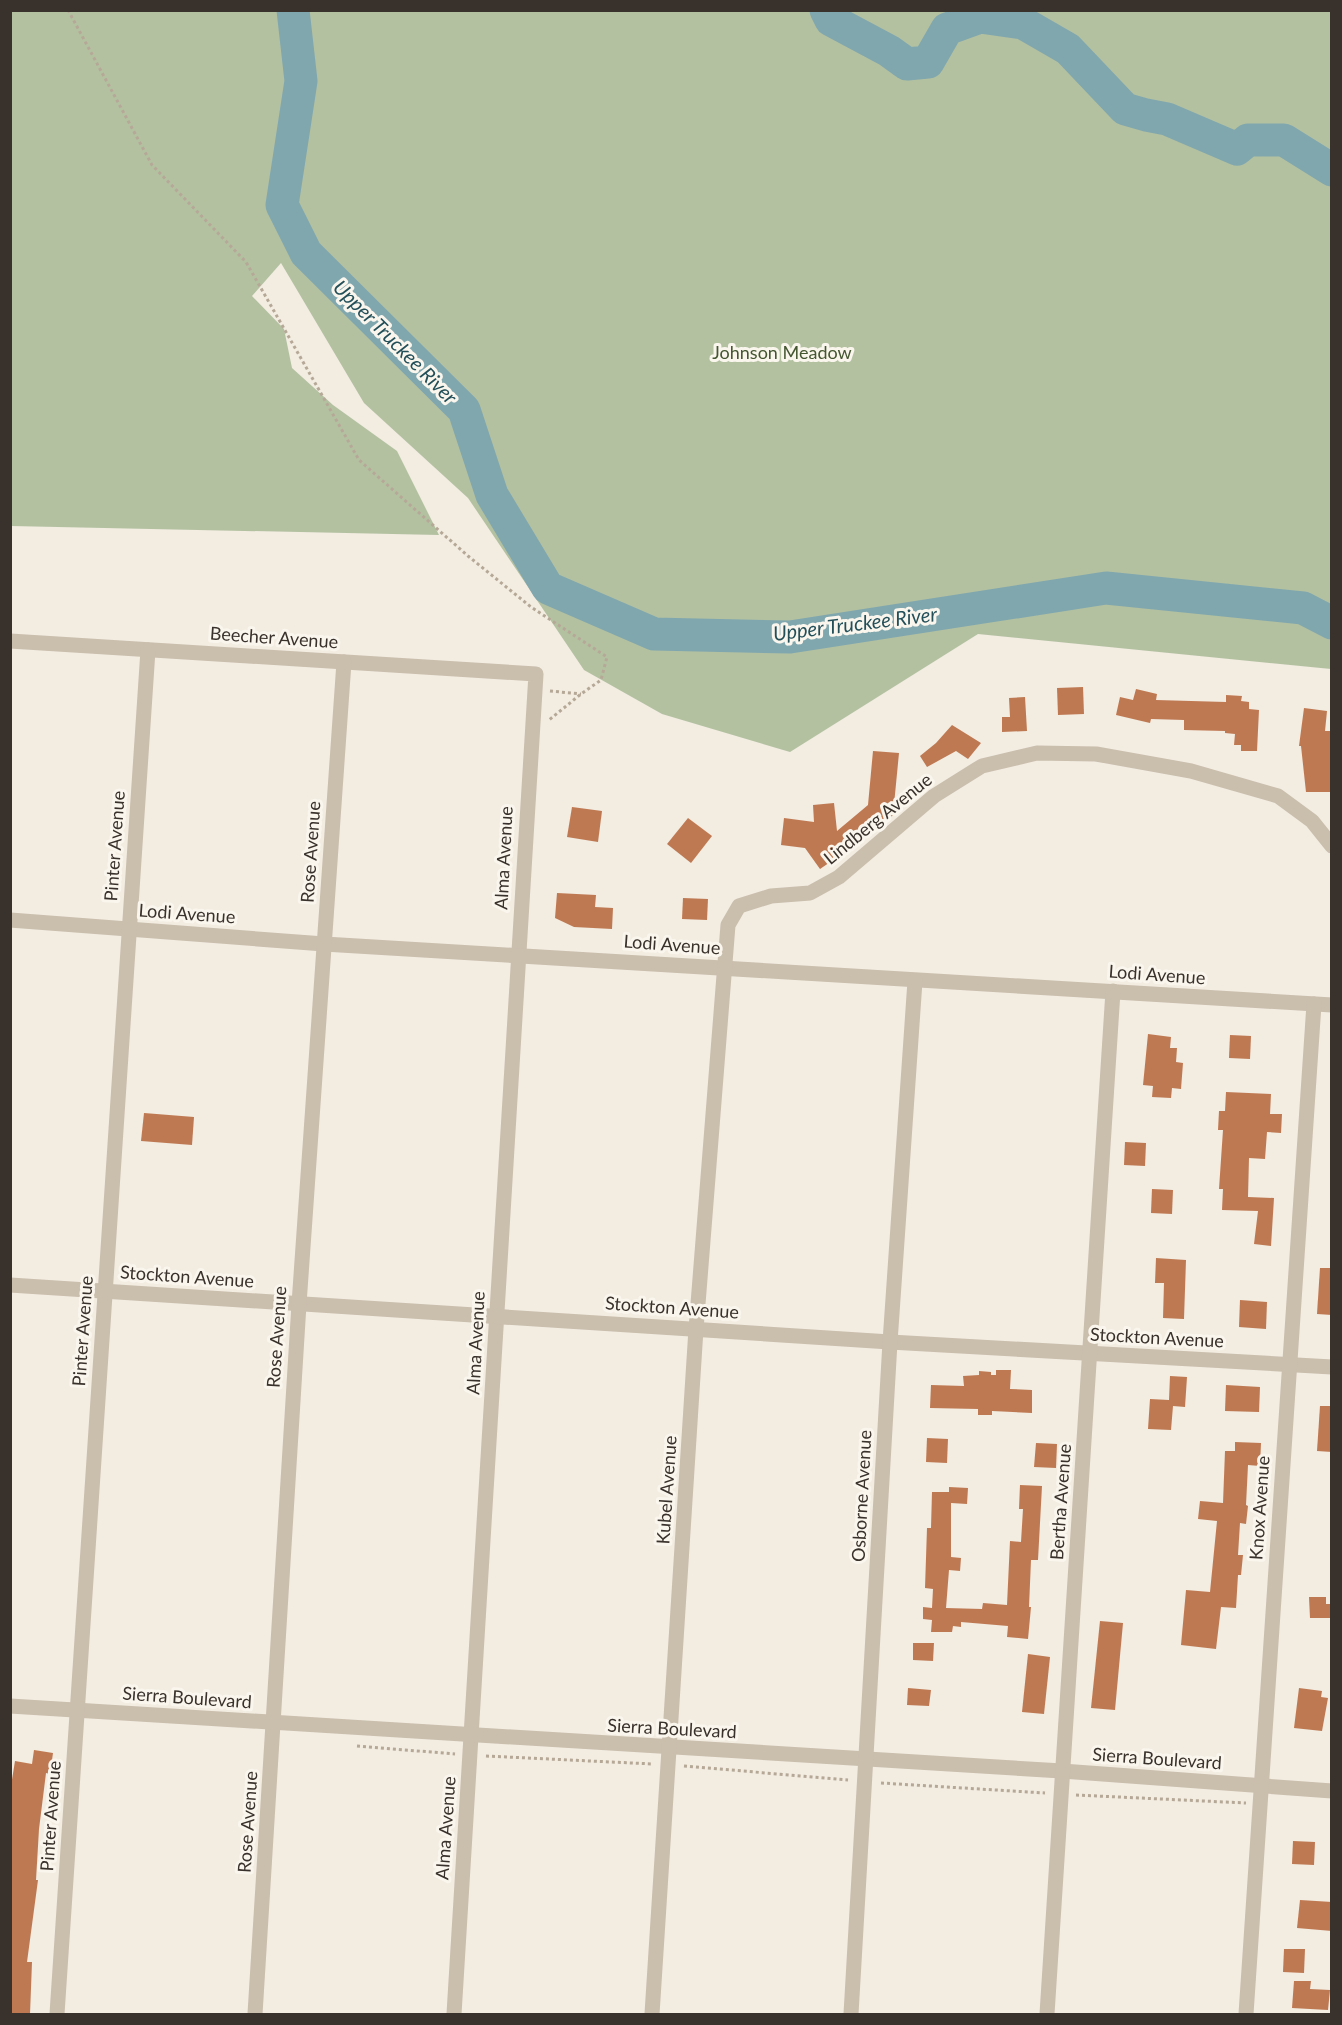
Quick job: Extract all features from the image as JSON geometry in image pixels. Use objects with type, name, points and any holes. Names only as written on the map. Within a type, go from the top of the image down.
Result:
[{"type":"street","name":"Beecher Avenue","points":[[10,641],[536,674]]},
{"type":"street","name":"Pinter Avenue","points":[[57,2014],[148,650]]},
{"type":"street","name":"Rose Avenue","points":[[255,2014],[299,1304],[344,662]]},
{"type":"street","name":"Alma Avenue","points":[[454,2014],[536,674]]},
{"type":"street","name":"Lindberg Avenue","points":[[724,968],[728,925],[739,906],[771,896],[810,893],[839,877],[934,796],[982,766],[1037,753],[1096,754],[1191,771],[1278,796],[1312,821],[1332,846]]},
{"type":"street","name":"Lodi Avenue","points":[[10,920],[324,944],[1332,1005]]},
{"type":"street","name":"Kubel Avenue","points":[[652,2014],[696,1329],[724,968]]},
{"type":"street","name":"Osborne Avenue","points":[[851,2014],[890,1342],[915,981]]},
{"type":"street","name":"Bertha Avenue","points":[[1047,2014],[1113,991]]},
{"type":"street","name":"Knox Avenue","points":[[1246,2014],[1314,1004]]},
{"type":"street","name":"Stockton Avenue","points":[[10,1285],[890,1342],[1332,1367]]},
{"type":"street","name":"Sierra Boulevard","points":[[10,1706],[1332,1791]]},
{"type":"path","points":[[68,10],[152,165],[246,262],[359,460],[468,556],[531,607],[607,657],[601,680],[531,736]]},
{"type":"path","points":[[534,690],[581,694]]},
{"type":"green space","name":"Johnson Meadow","points":[[11,10],[1331,11],[1331,669],[978,634],[790,752],[662,714],[584,670],[468,498],[364,403],[281,263],[252,296],[284,329],[292,368],[333,405],[397,451],[439,535],[11,526]]},
{"type":"building","points":[[1083,687],[1084,714],[1058,715],[1057,688]]},
{"type":"building","points":[[1136,689],[1157,694],[1156,700],[1226,702],[1226,695],[1242,696],[1241,701],[1249,702],[1249,709],[1259,710],[1257,751],[1241,751],[1241,745],[1234,745],[1235,734],[1225,733],[1225,731],[1184,730],[1184,720],[1151,719],[1150,723],[1116,715],[1120,697],[1133,700]]},
{"type":"building","points":[[1025,697],[1027,731],[1002,732],[1002,717],[1010,717],[1009,698]]},
{"type":"building","points":[[1304,708],[1327,711],[1325,731],[1332,731],[1332,792],[1306,792],[1301,746],[1299,746]]},
{"type":"building","points":[[952,725],[981,743],[968,759],[956,751],[927,767],[920,756]]},
{"type":"building","points":[[873,751],[899,753],[893,815],[820,869],[805,848],[781,845],[784,818],[814,822],[813,805],[834,803],[837,831],[868,805]]},
{"type":"building","points":[[572,807],[602,811],[598,842],[567,837]]},
{"type":"building","points":[[688,818],[712,836],[691,863],[667,844]]},
{"type":"building","points":[[557,893],[596,895],[595,907],[613,908],[612,929],[574,927],[555,918]]},
{"type":"building","points":[[683,898],[708,899],[707,920],[682,919]]},
{"type":"building","points":[[1148,1034],[1171,1037],[1170,1048],[1177,1048],[1176,1062],[1183,1063],[1181,1089],[1172,1088],[1171,1098],[1152,1097],[1153,1086],[1143,1085]]},
{"type":"building","points":[[1230,1035],[1251,1036],[1250,1059],[1229,1058]]},
{"type":"building","points":[[1226,1092],[1271,1094],[1270,1114],[1282,1114],[1281,1133],[1267,1132],[1265,1159],[1249,1158],[1248,1197],[1274,1198],[1271,1246],[1254,1244],[1258,1211],[1222,1210],[1223,1189],[1219,1189],[1223,1130],[1218,1130],[1219,1111],[1225,1111]]},
{"type":"building","points":[[144,1113],[194,1117],[192,1145],[141,1141]]},
{"type":"building","points":[[1125,1142],[1146,1143],[1145,1166],[1124,1165]]},
{"type":"building","points":[[1152,1189],[1173,1190],[1172,1214],[1151,1213]]},
{"type":"building","points":[[1156,1258],[1186,1260],[1184,1319],[1163,1318],[1164,1283],[1155,1283]]},
{"type":"building","points":[[1320,1268],[1332,1268],[1332,1315],[1317,1314]]},
{"type":"building","points":[[1240,1300],[1267,1302],[1266,1329],[1239,1327]]},
{"type":"building","points":[[996,1370],[1011,1370],[1010,1389],[1032,1390],[1032,1413],[992,1411],[992,1415],[978,1415],[978,1409],[930,1408],[931,1385],[964,1386],[963,1376],[979,1375],[979,1371],[996,1375]]},
{"type":"building","points":[[1170,1376],[1187,1377],[1185,1407],[1173,1406],[1171,1430],[1148,1429],[1150,1399],[1169,1400]]},
{"type":"building","points":[[1226,1385],[1260,1387],[1259,1412],[1225,1411]]},
{"type":"building","points":[[1320,1406],[1332,1406],[1332,1452],[1317,1451]]},
{"type":"building","points":[[927,1438],[948,1439],[947,1463],[926,1462]]},
{"type":"building","points":[[1235,1442],[1261,1443],[1260,1466],[1248,1465],[1246,1505],[1248,1506],[1246,1524],[1240,1523],[1238,1555],[1243,1555],[1241,1575],[1238,1575],[1236,1608],[1221,1607],[1216,1649],[1181,1645],[1186,1590],[1210,1592],[1217,1521],[1198,1519],[1200,1501],[1223,1503],[1225,1451],[1235,1451]]},
{"type":"building","points":[[1036,1443],[1057,1444],[1056,1468],[1034,1467]]},
{"type":"building","points":[[1020,1485],[1042,1486],[1038,1560],[1031,1560],[1028,1639],[1007,1637],[1008,1626],[961,1622],[961,1627],[953,1626],[952,1632],[931,1632],[932,1620],[923,1619],[923,1607],[932,1608],[933,1589],[925,1588],[927,1528],[931,1528],[932,1492],[949,1492],[949,1487],[968,1488],[967,1504],[951,1503],[951,1557],[961,1558],[960,1571],[949,1570],[946,1608],[982,1609],[983,1603],[1007,1605],[1010,1541],[1021,1542],[1023,1509],[1019,1509]]},
{"type":"building","points":[[1309,1597],[1326,1597],[1326,1604],[1332,1604],[1332,1618],[1310,1618]]},
{"type":"building","points":[[1100,1621],[1123,1623],[1115,1710],[1091,1708]]},
{"type":"building","points":[[913,1643],[934,1643],[933,1661],[913,1660]]},
{"type":"building","points":[[1028,1654],[1050,1657],[1044,1714],[1022,1712]]},
{"type":"building","points":[[908,1688],[931,1690],[929,1706],[907,1705]]},
{"type":"building","points":[[1299,1688],[1322,1691],[1321,1697],[1328,1698],[1322,1731],[1294,1728]]},
{"type":"building","points":[[34,1750],[53,1753],[50,1774],[46,1773],[39,1829],[36,1880],[38,1880],[27,1962],[32,1962],[30,2014],[10,2014],[10,1792],[15,1761],[32,1764]]},
{"type":"building","points":[[1293,1841],[1315,1842],[1314,1865],[1292,1864]]},
{"type":"building","points":[[1300,1900],[1332,1902],[1332,1931],[1297,1928]]},
{"type":"building","points":[[1284,1949],[1305,1949],[1304,1973],[1283,1972]]},
{"type":"building","points":[[1294,1981],[1311,1981],[1310,1989],[1330,1990],[1328,2010],[1292,2008]]},
{"type":"waterway","name":"Upper Truckee River","points":[[293,10],[301,81],[282,205],[306,253],[464,410],[492,495],[548,588],[654,634],[790,637],[1106,588],[1303,608],[1332,623]]},
{"type":"waterway","name":"Upper Truckee River","points":[[826,10],[831,20],[889,51],[907,64],[928,62],[947,29],[980,17],[1023,23],[1068,49],[1125,109],[1167,119],[1237,149],[1248,140],[1284,140],[1332,170]]}]
